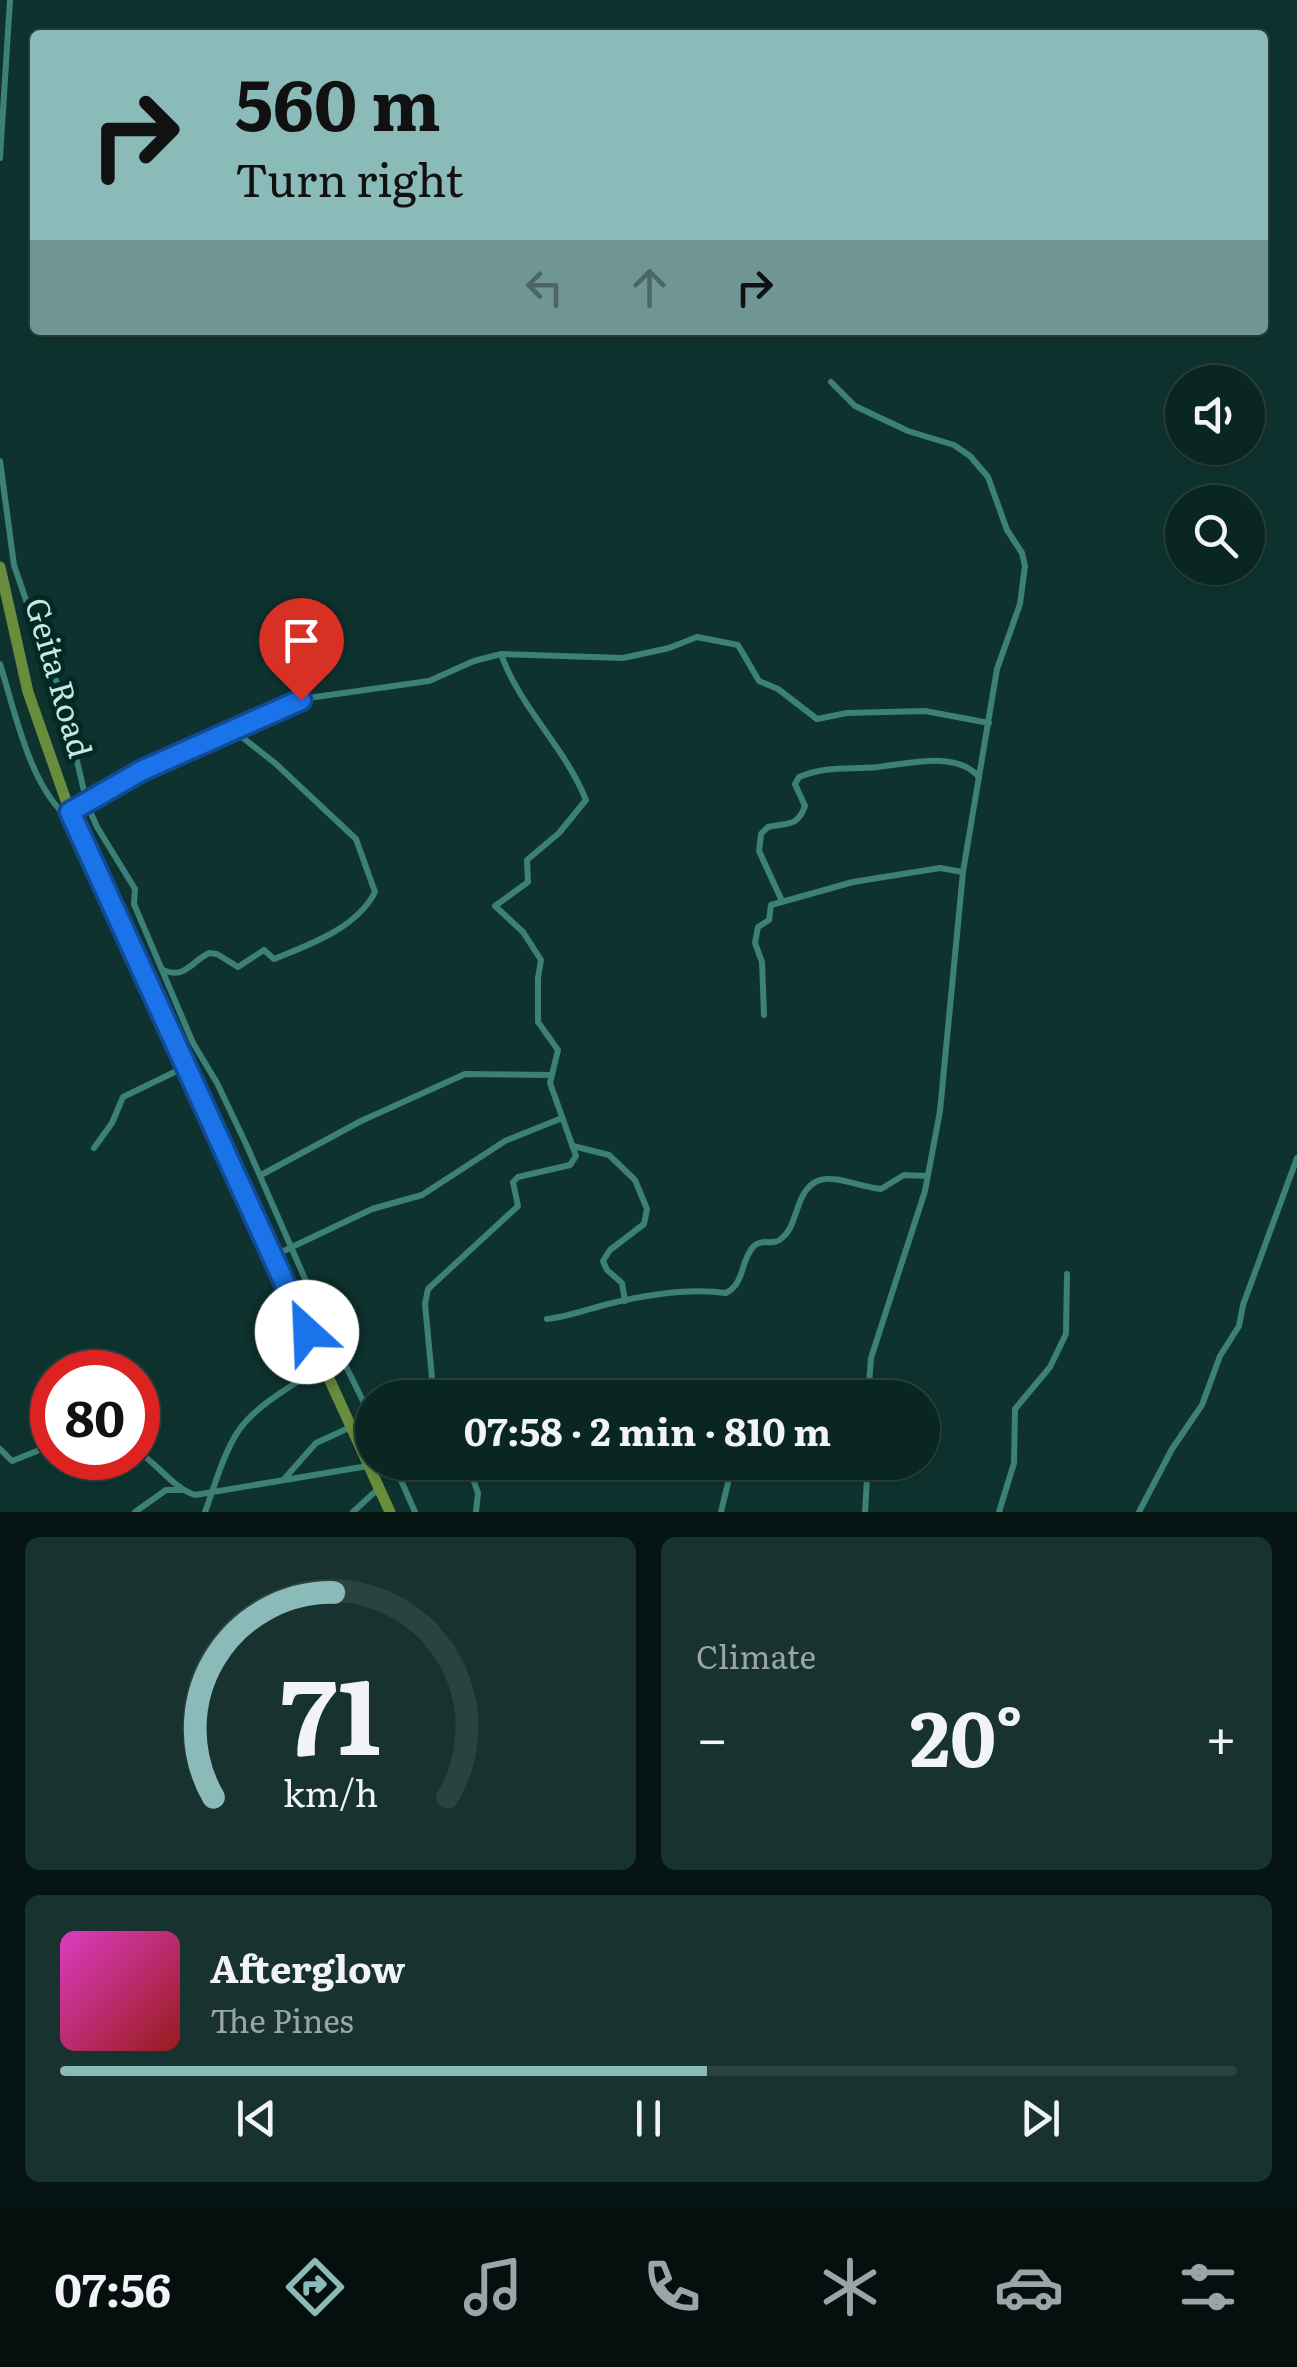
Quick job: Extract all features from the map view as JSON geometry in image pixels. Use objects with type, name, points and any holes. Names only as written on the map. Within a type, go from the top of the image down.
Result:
[{"type":"highway","name":"Geita Road","points":[[0,567],[28,692],[73,818],[355,1436]]},
{"type":"highway","name":"Geita Road","points":[[376,1480],[390,1512]]},
{"type":"street","points":[[0,158],[10,0]]},
{"type":"street","points":[[831,382],[855,406],[908,431],[954,445],[970,456],[988,477],[1006,530],[1022,553],[1025,566],[1020,604],[1000,656],[964,872],[940,1111],[928,1176],[886,1320],[870,1358],[869,1380]]},
{"type":"street","points":[[0,461],[10,546],[31,617],[73,722],[76,762],[87,804],[134,889],[134,904],[193,1043],[218,1083],[355,1383]]},
{"type":"street","points":[[0,664],[36,771],[59,810],[73,818],[87,804],[141,771],[301,700],[428,680],[474,660],[501,654],[624,658],[669,648],[697,636],[738,645],[759,681],[778,689],[817,719],[847,713],[925,711],[989,723]]},
{"type":"street","points":[[431,1380],[425,1304],[428,1289],[518,1206],[513,1182],[518,1177],[570,1165],[576,1156],[552,1092],[552,1075],[560,1055],[538,1022],[542,960],[523,932],[495,906],[528,882],[527,860],[559,834],[586,800],[566,761],[520,696],[501,654]]},
{"type":"street","points":[[162,969],[168,973],[186,971],[209,953],[238,967],[264,950],[276,958],[324,938],[374,896],[374,883],[356,839],[234,730]]},
{"type":"street","points":[[782,901],[758,845],[768,827],[790,826],[799,819],[805,806],[796,784],[800,776],[832,767],[876,768],[928,761],[971,769],[980,778]]},
{"type":"street","points":[[764,1016],[762,962],[755,943],[756,930],[768,920],[772,905],[845,883],[909,872],[940,868],[964,872]]},
{"type":"street","points":[[94,1148],[112,1123],[122,1098],[186,1066]]},
{"type":"street","points":[[261,1175],[361,1121],[465,1074],[552,1075]]},
{"type":"street","points":[[272,1257],[372,1209],[422,1195],[504,1141],[563,1118]]},
{"type":"street","points":[[573,1146],[609,1155],[635,1180],[644,1198],[644,1224],[610,1250],[603,1261],[622,1283],[625,1301]]},
{"type":"street","points":[[1139,1512],[1172,1449],[1202,1405],[1220,1356],[1240,1326],[1243,1305],[1297,1158]]},
{"type":"street","points":[[547,1319],[625,1301],[694,1291],[726,1293],[738,1283],[753,1247],[760,1242],[775,1243],[785,1236],[804,1189],[813,1180],[831,1179],[881,1189],[904,1175],[928,1176]]},
{"type":"street","points":[[999,1512],[1014,1463],[1015,1409],[1050,1367],[1066,1334],[1067,1274]]},
{"type":"street","points":[[205,1512],[241,1428],[254,1414],[322,1365]]},
{"type":"street","points":[[284,1479],[316,1443],[351,1427]]},
{"type":"street","points":[[0,1449],[12,1461],[30,1453]]},
{"type":"street","points":[[160,1468],[182,1490]]},
{"type":"street","points":[[136,1512],[166,1490],[195,1494],[355,1468]]},
{"type":"street","points":[[401,1480],[415,1512]]},
{"type":"street","points":[[473,1480],[478,1493],[476,1512]]},
{"type":"street","points":[[721,1512],[729,1480]]},
{"type":"street","points":[[864,1512],[867,1480]]},
{"type":"street","points":[[353,1512],[380,1488]]},
{"type":"route","points":[[301,700],[141,771],[70,812],[307,1332]]}]
